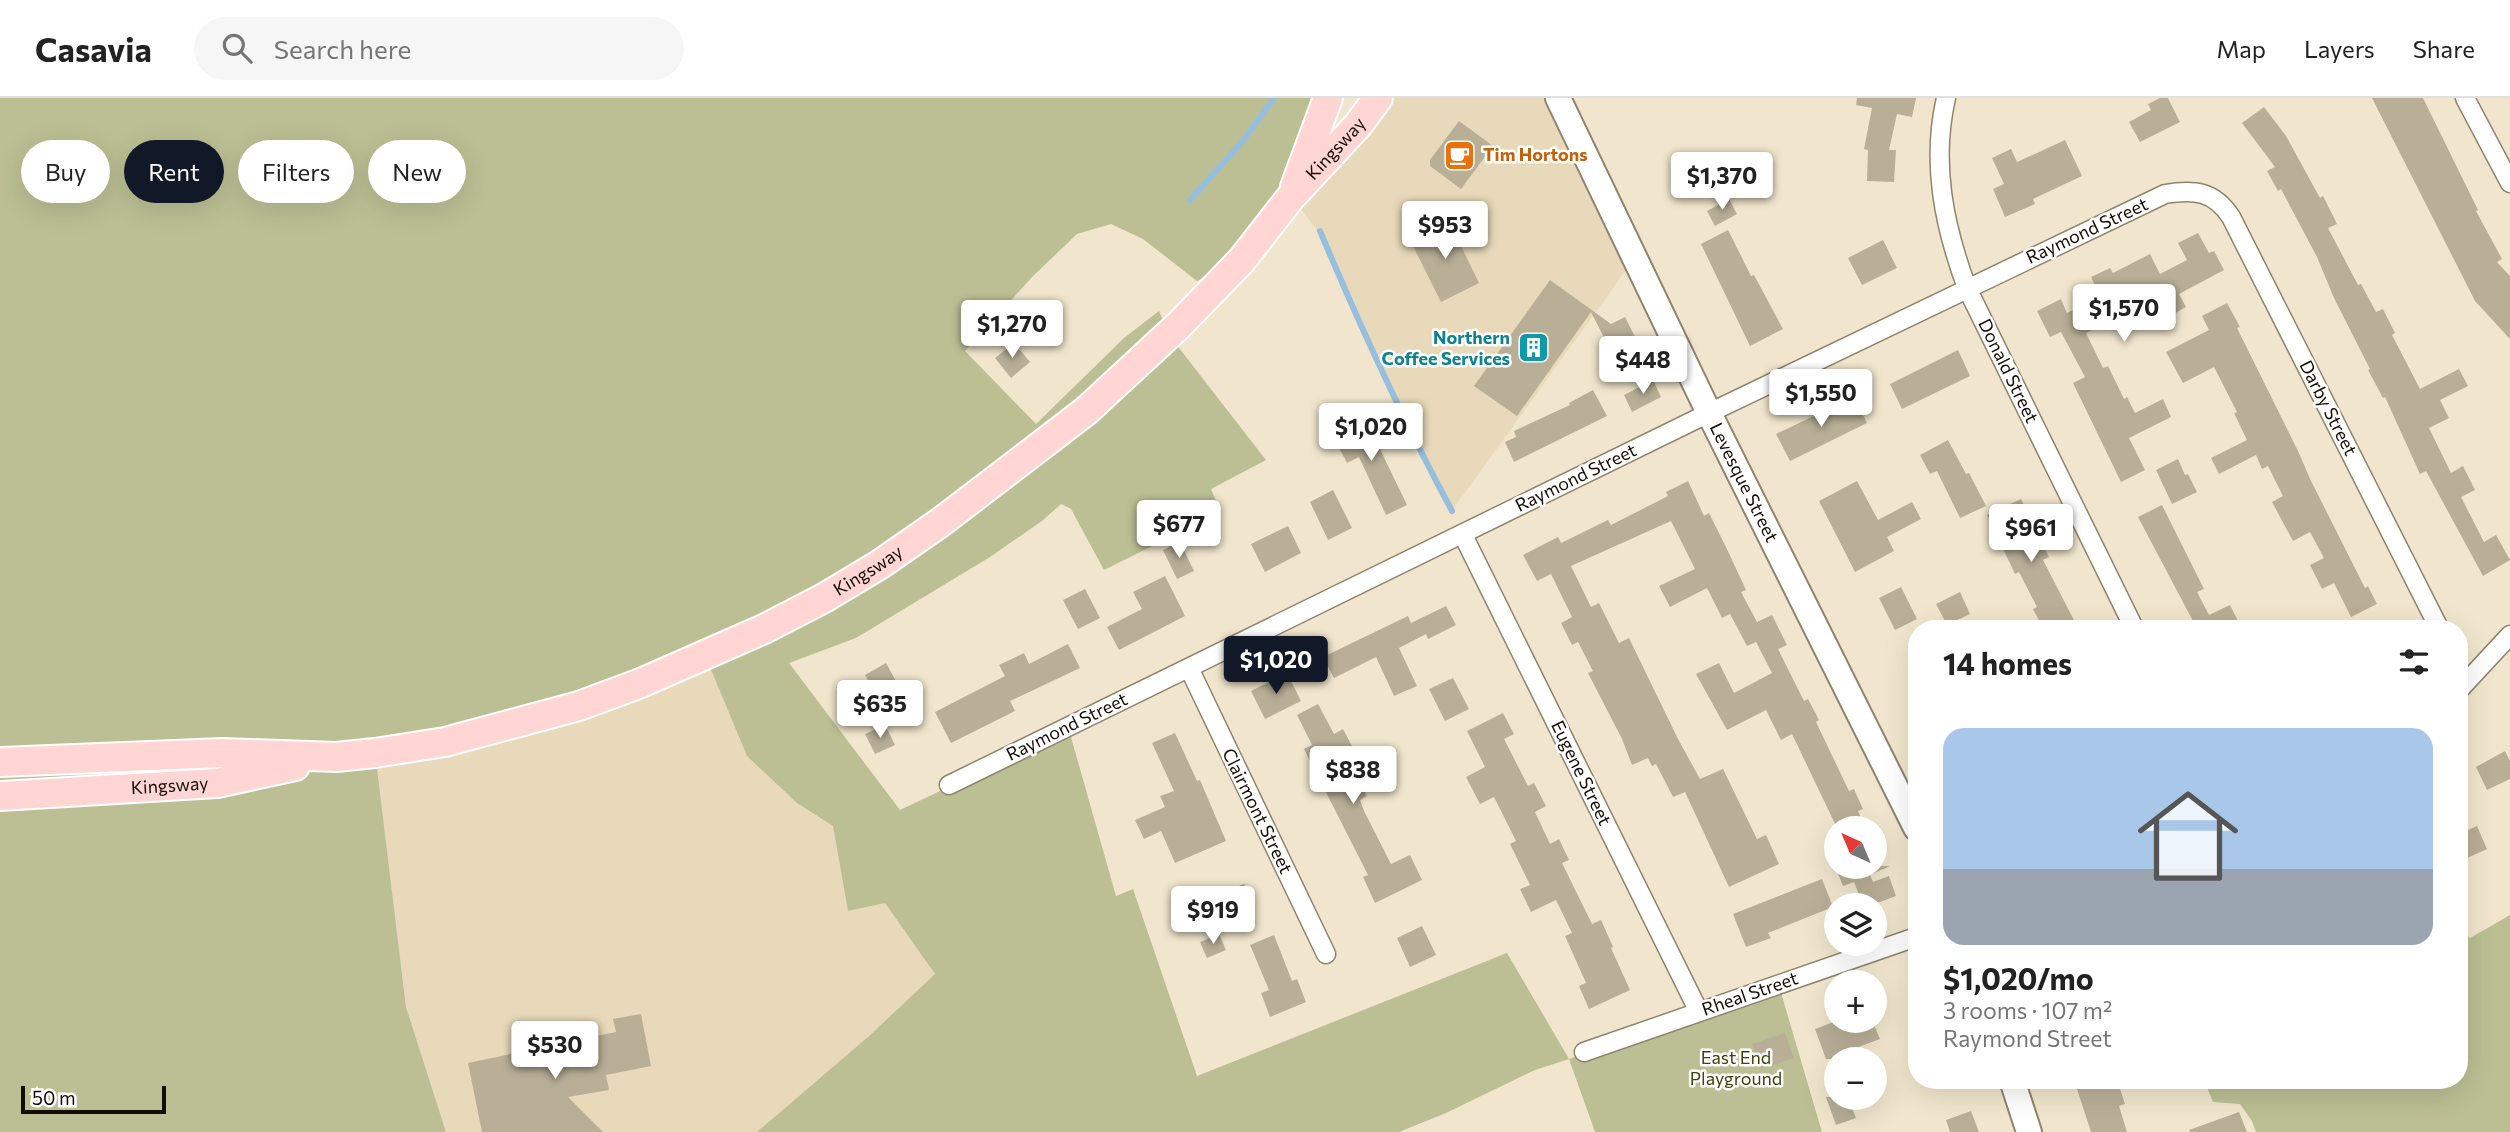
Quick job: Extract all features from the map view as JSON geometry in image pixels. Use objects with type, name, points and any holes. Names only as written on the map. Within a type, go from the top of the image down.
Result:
[{"type":"main road","name":"Kingsway","points":[[1292,197],[1328,98]]},
{"type":"main road","name":"Kingsway","points":[[0,796],[217,783],[336,757],[444,742],[579,706],[706,656],[824,598],[941,523],[1086,411],[1188,316],[1242,260],[1292,197],[1358,125],[1378,98]]},
{"type":"main road","name":"Kingsway","points":[[0,762],[223,753],[336,757]]},
{"type":"street","name":"Levesque Street","points":[[1558,98],[1709,412],[1908,812]]},
{"type":"street","name":"Donald Street","points":[[1946,98],[1940,124],[1939,159],[1942,194],[1954,252],[1967,288],[2130,620]]},
{"type":"street","points":[[2465,98],[2510,183]]},
{"type":"street","name":"Raymond Street","points":[[949,785],[1709,412],[2165,194],[2193,192],[2208,196]]},
{"type":"street","name":"Darby Street","points":[[2208,196],[2217,200],[2231,217],[2435,620]]},
{"type":"street","name":"Eugene Street","points":[[1462,535],[1699,1012]]},
{"type":"street","points":[[2468,674],[2510,635]]},
{"type":"street","name":"Clairmont Street","points":[[1189,668],[1326,954]]},
{"type":"street","name":"Rheal Street","points":[[1584,1052],[1908,940]]},
{"type":"street","points":[[2015,1089],[2029,1132]]},
{"type":"shaded area","points":[[1378,98],[1557,98],[1634,259],[1451,512],[1364,339],[1318,231],[1292,197]]},
{"type":"shaded area","points":[[706,655],[797,803],[833,826],[848,911],[885,903],[935,974],[869,1036],[757,1132],[446,1132],[406,1007],[375,752]]},
{"type":"green space","points":[[0,98],[1328,98],[1291,197],[1242,260],[1197,281],[1143,239],[1111,224],[1077,234],[1032,277],[965,351],[1036,424],[1124,338],[1159,311],[1169,335],[1266,460],[1211,489],[1221,512],[1104,570],[1071,509],[1061,504],[1042,521],[990,557],[856,638],[789,663],[900,810],[1069,730],[1116,896],[1133,889],[1197,1076],[1507,953],[1569,1059],[1535,1070],[1446,1113],[1399,1132],[757,1132],[869,1036],[935,974],[885,903],[848,911],[833,826],[797,803],[747,756],[705,655],[375,752],[406,1007],[446,1132],[0,1132]]},
{"type":"green space","points":[[2510,915],[2510,1132],[2256,1132],[2240,1104],[2213,1102],[2208,1089],[2468,1089],[2468,936],[2470,938]]},
{"type":"green space","name":"East End Playground","points":[[1779,986],[1822,1132],[1595,1132],[1569,1059]]},
{"type":"building","points":[[1857,98],[1916,98],[1912,117],[1897,114],[1889,150],[1896,150],[1894,182],[1867,181],[1868,150],[1864,149],[1872,108],[1856,105]]},
{"type":"building","points":[[2160,98],[2168,98],[2180,122],[2140,142],[2129,122],[2151,110],[2148,104]]},
{"type":"building","points":[[2372,98],[2423,98],[2478,210],[2476,211],[2502,259],[2497,262],[2510,276],[2510,339],[2475,301]]},
{"type":"building","points":[[2264,107],[2286,136],[2320,198],[2323,196],[2337,224],[2328,228],[2358,285],[2361,284],[2376,312],[2383,309],[2395,333],[2392,335],[2420,389],[2459,369],[2468,386],[2440,400],[2449,418],[2429,428],[2451,473],[2463,466],[2475,490],[2461,497],[2484,542],[2496,535],[2510,560],[2483,576],[2426,471],[2420,474],[2385,397],[2383,398],[2368,370],[2370,369],[2334,298],[2317,257],[2281,189],[2278,191],[2267,171],[2275,167],[2242,123]]},
{"type":"building","name":"Tim Hortons","points":[[1459,121],[1493,146],[1461,189],[1430,166],[1430,160]]},
{"type":"building","points":[[2065,140],[2082,176],[2033,199],[2035,204],[2005,217],[1993,189],[2004,184],[1992,158],[2011,149],[2017,162]]},
{"type":"building","points":[[1729,199],[1737,214],[1715,226],[1707,211]]},
{"type":"building","points":[[1449,221],[1479,283],[1441,302],[1410,240]]},
{"type":"building","points":[[1728,230],[1751,276],[1754,275],[1783,329],[1750,346],[1701,244]]},
{"type":"building","points":[[2198,233],[2209,253],[2214,251],[2224,270],[2179,294],[2186,307],[2172,315],[2156,285],[2126,300],[2131,311],[2086,333],[2103,368],[2108,366],[2124,399],[2127,397],[2135,413],[2163,399],[2171,417],[2129,438],[2145,470],[2121,482],[2073,383],[2085,377],[2061,332],[2050,337],[2037,311],[2061,299],[2067,313],[2100,296],[2091,277],[2110,268],[2113,273],[2150,254],[2160,274],[2187,260],[2178,243]]},
{"type":"building","points":[[1883,240],[1897,268],[1862,285],[1848,258]]},
{"type":"building","name":"Northern Coffee Services","points":[[1550,280],[1611,324],[1625,317],[1643,353],[1618,365],[1591,312],[1517,416],[1474,386]]},
{"type":"building","points":[[2227,303],[2311,481],[2365,588],[2368,586],[2377,604],[2351,617],[2334,583],[2322,589],[2310,565],[2324,558],[2310,532],[2293,541],[2272,502],[2283,496],[2268,466],[2262,469],[2256,455],[2219,474],[2211,458],[2247,440],[2234,413],[2237,412],[2214,367],[2183,383],[2166,352],[2209,330],[2202,316]]},
{"type":"building","points":[[1014,343],[1030,362],[1011,378],[995,358]]},
{"type":"building","points":[[1958,350],[1970,376],[1902,409],[1890,384]]},
{"type":"building","points":[[1653,380],[1661,397],[1632,412],[1624,395]]},
{"type":"building","points":[[1593,390],[1607,416],[1514,462],[1505,442],[1516,437],[1514,431],[1570,405],[1569,403]]},
{"type":"building","points":[[1854,397],[1867,423],[1790,461],[1776,434]]},
{"type":"building","points":[[1369,418],[1382,445],[1379,447],[1407,505],[1386,515],[1359,457],[1347,463],[1333,436]]},
{"type":"building","points":[[1948,440],[1986,506],[1960,518],[1937,471],[1930,474],[1920,455]]},
{"type":"building","points":[[2178,459],[2197,492],[2172,504],[2156,470]]},
{"type":"building","points":[[1688,481],[1704,516],[1709,513],[1746,590],[1741,592],[1757,622],[1772,615],[1787,645],[1778,649],[1804,701],[1808,699],[1819,720],[1816,722],[1849,791],[1854,789],[1863,809],[1858,811],[1860,816],[1831,816],[1792,734],[1781,740],[1766,710],[1727,730],[1696,674],[1719,663],[1734,693],[1772,673],[1756,642],[1747,646],[1730,614],[1722,618],[1707,588],[1670,607],[1659,586],[1695,569],[1671,521],[1571,566],[1591,607],[1599,603],[1619,643],[1629,638],[1700,779],[1723,769],[1757,839],[1766,835],[1779,864],[1729,887],[1685,792],[1673,797],[1656,764],[1652,766],[1648,758],[1632,765],[1622,739],[1588,673],[1593,671],[1578,642],[1572,645],[1561,623],[1572,617],[1551,574],[1537,581],[1523,555],[1558,537],[1561,543],[1608,520],[1611,525],[1668,496],[1666,492]]},
{"type":"building","points":[[1857,481],[1878,520],[1912,502],[1921,519],[1887,537],[1894,551],[1855,572],[1819,501]]},
{"type":"building","points":[[1333,490],[1352,528],[1328,540],[1310,502]]},
{"type":"building","points":[[2021,499],[2049,557],[2043,560],[2074,620],[2039,620],[2033,609],[2037,607],[2019,572],[2015,574],[1987,515]]},
{"type":"building","points":[[2162,505],[2204,589],[2197,592],[2209,615],[2230,605],[2238,620],[2192,620],[2138,517]]},
{"type":"building","points":[[1288,526],[1301,553],[1265,572],[1251,544]]},
{"type":"building","points":[[1180,542],[1194,571],[1177,579],[1163,550]]},
{"type":"building","points":[[1165,576],[1185,616],[1119,650],[1107,627],[1142,609],[1133,592]]},
{"type":"building","points":[[1901,587],[1917,619],[1908,620],[1908,624],[1895,630],[1879,598]]},
{"type":"building","points":[[1085,589],[1100,618],[1078,629],[1063,600]]},
{"type":"building","points":[[1960,592],[1970,614],[1957,620],[1944,620],[1936,604]]},
{"type":"building","points":[[1446,606],[1456,625],[1428,639],[1426,634],[1399,648],[1417,686],[1394,696],[1376,657],[1334,678],[1323,657],[1408,616],[1411,623]]},
{"type":"building","points":[[1068,644],[1080,668],[1010,701],[1015,711],[951,743],[935,712],[1005,676],[999,665],[1024,653],[1029,664]]},
{"type":"building","points":[[886,663],[898,685],[877,696],[865,675]]},
{"type":"building","points":[[1287,673],[1301,701],[1265,719],[1251,691]]},
{"type":"building","points":[[1453,678],[1469,709],[1445,721],[1429,689]]},
{"type":"building","points":[[1318,704],[1334,734],[1343,729],[1353,748],[1345,752],[1367,796],[1360,800],[1391,864],[1410,855],[1422,880],[1375,903],[1363,877],[1368,875],[1304,749],[1312,745],[1297,715]]},
{"type":"building","points":[[1503,713],[1514,734],[1504,739],[1528,786],[1534,783],[1546,806],[1535,812],[1550,844],[1559,839],[1569,860],[1562,863],[1592,924],[1601,920],[1630,990],[1589,1009],[1579,986],[1586,983],[1565,936],[1572,933],[1556,900],[1531,912],[1520,889],[1530,885],[1510,844],[1516,841],[1494,797],[1480,804],[1466,777],[1485,767],[1467,731]]},
{"type":"building","points":[[885,725],[895,745],[875,754],[865,734]]},
{"type":"building","points":[[1175,733],[1197,781],[1200,780],[1226,841],[1175,863],[1161,831],[1144,839],[1135,820],[1165,807],[1160,796],[1174,791],[1152,743]]},
{"type":"building","points":[[2505,751],[2510,761],[2510,779],[2487,790],[2476,767]]},
{"type":"building","points":[[2477,826],[2487,849],[2468,858],[2468,830]]},
{"type":"building","points":[[1889,876],[1896,896],[1887,899],[1887,893],[1858,893],[1854,882],[1843,886],[1840,879],[1872,879],[1873,882],[1887,879]]},
{"type":"building","points":[[1822,879],[1828,893],[1824,893],[1824,911],[1768,933],[1771,938],[1746,947],[1733,914]]},
{"type":"building","points":[[1244,884],[1254,906],[1224,919],[1214,896]]},
{"type":"building","points":[[1422,926],[1436,955],[1410,967],[1397,938]]},
{"type":"building","points":[[1219,934],[1226,950],[1207,958],[1200,942]]},
{"type":"building","points":[[1274,935],[1292,981],[1297,979],[1306,1002],[1270,1017],[1261,993],[1269,990],[1250,945]]},
{"type":"building","points":[[641,1014],[651,1066],[606,1075],[609,1090],[568,1097],[603,1132],[482,1132],[468,1063],[616,1032],[613,1019]]},
{"type":"building","points":[[1824,1026],[1824,1033],[1877,1033],[1880,1039],[1858,1047],[1824,1047],[1824,1054],[1815,1029]]},
{"type":"building","points":[[1785,1033],[1794,1058],[1761,1069],[1752,1044]]},
{"type":"building","points":[[2077,1089],[2120,1089],[2125,1104],[2119,1106],[2127,1132],[2091,1132]]},
{"type":"building","points":[[1831,1110],[1853,1110],[1856,1118],[1836,1125]]},
{"type":"building","points":[[1971,1111],[1979,1132],[1950,1132],[1946,1120]]},
{"type":"building","points":[[2239,1112],[2247,1132],[2189,1130]]},
{"type":"waterway","points":[[1190,200],[1242,142],[1274,98]]},
{"type":"waterway","points":[[1320,231],[1383,372],[1452,511]]},
{"type":"place","name":"Tim Hortons","points":[[1460,155]]},
{"type":"place","name":"Northern Coffee Services","points":[[1533,348]]}]
